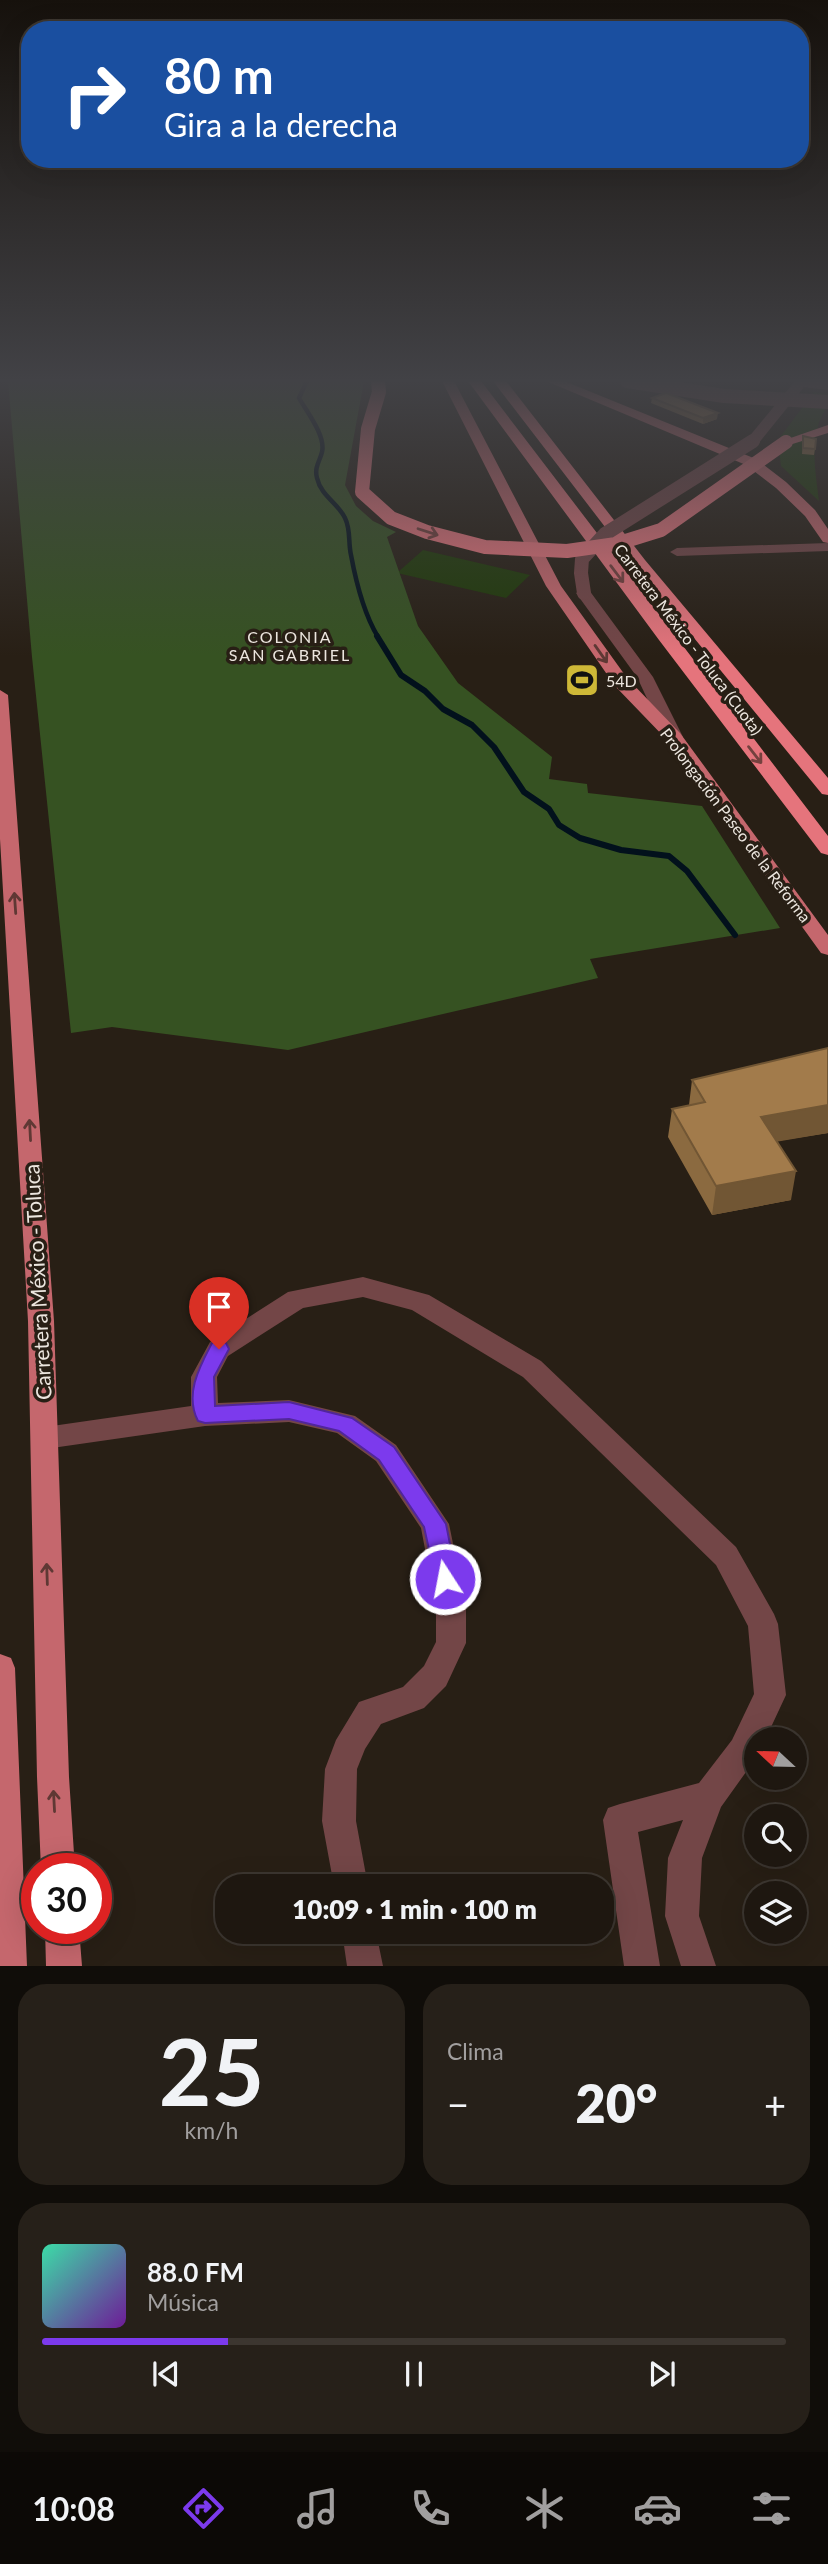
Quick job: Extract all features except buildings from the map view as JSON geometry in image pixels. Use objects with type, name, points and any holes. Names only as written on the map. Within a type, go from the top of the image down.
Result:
[{"type":"highway","points":[[364,473],[362,492],[391,518],[427,532],[485,547],[567,551],[616,544],[661,530],[742,473]]},
{"type":"highway","name":"Carretera México - Toluca (Cuota)","points":[[542,473],[828,849]]},
{"type":"highway","name":"Carretera México - Toluca (Cuota)","points":[[570,473],[640,563],[828,790]]},
{"type":"main road","name":"Prolongación Paseo de la Reforma","points":[[495,473],[554,586],[621,681],[674,737],[828,949]]},
{"type":"main road","points":[[765,473],[810,513],[828,539]]},
{"type":"main road","name":"Carretera México - Toluca","points":[[0,695],[41,1321],[52,1763],[57,1853]]},
{"type":"main road","points":[[0,1668],[9,1965]]},
{"type":"main road","points":[[63,1944],[64,1965]]},
{"type":"street","points":[[674,737],[645,677],[584,593],[579,571],[586,552],[605,534],[702,473]]},
{"type":"street","points":[[677,552],[828,548]]},
{"type":"street","points":[[205,1415],[204,1377],[219,1349],[297,1299],[363,1287],[420,1302],[532,1368],[726,1556],[763,1624],[770,1695],[743,1751],[709,1797],[685,1858],[682,1916],[699,1965]]},
{"type":"street","points":[[45,1438],[205,1415],[289,1411],[345,1424],[386,1453],[435,1524],[451,1607],[451,1643],[435,1676],[421,1691],[413,1698],[370,1713],[352,1740],[341,1769],[340,1821],[349,1874]]},
{"type":"street","points":[[642,1965],[620,1820],[709,1797]]},
{"type":"street","points":[[361,1944],[365,1965]]},
{"type":"green space","points":[[16,473],[347,473],[345,485],[356,506],[373,521],[396,532],[387,537],[418,626],[458,683],[552,757],[549,779],[587,784],[588,793],[702,806],[780,928],[590,959],[598,978],[288,1050],[112,1027],[71,1033]]},
{"type":"green space","points":[[788,473],[816,473],[819,501]]},
{"type":"green space","points":[[423,550],[530,575],[506,598],[397,573]]},
{"type":"waterway","points":[[316,473],[322,490],[347,523],[358,587],[378,637]]},
{"type":"waterway","points":[[377,636],[401,675],[425,691],[443,709],[472,725],[494,747],[524,792],[549,809],[559,825],[580,838],[621,850],[669,856],[687,871],[735,935]]},
{"type":"place","name":"54D","points":[[582,680]]},
{"type":"district","name":"COLONIA SAN GABRIEL","points":[[290,645]]},
{"type":"route","points":[[219,1349],[204,1377],[205,1415],[289,1411],[345,1424],[386,1453],[435,1524],[445,1579]]}]
